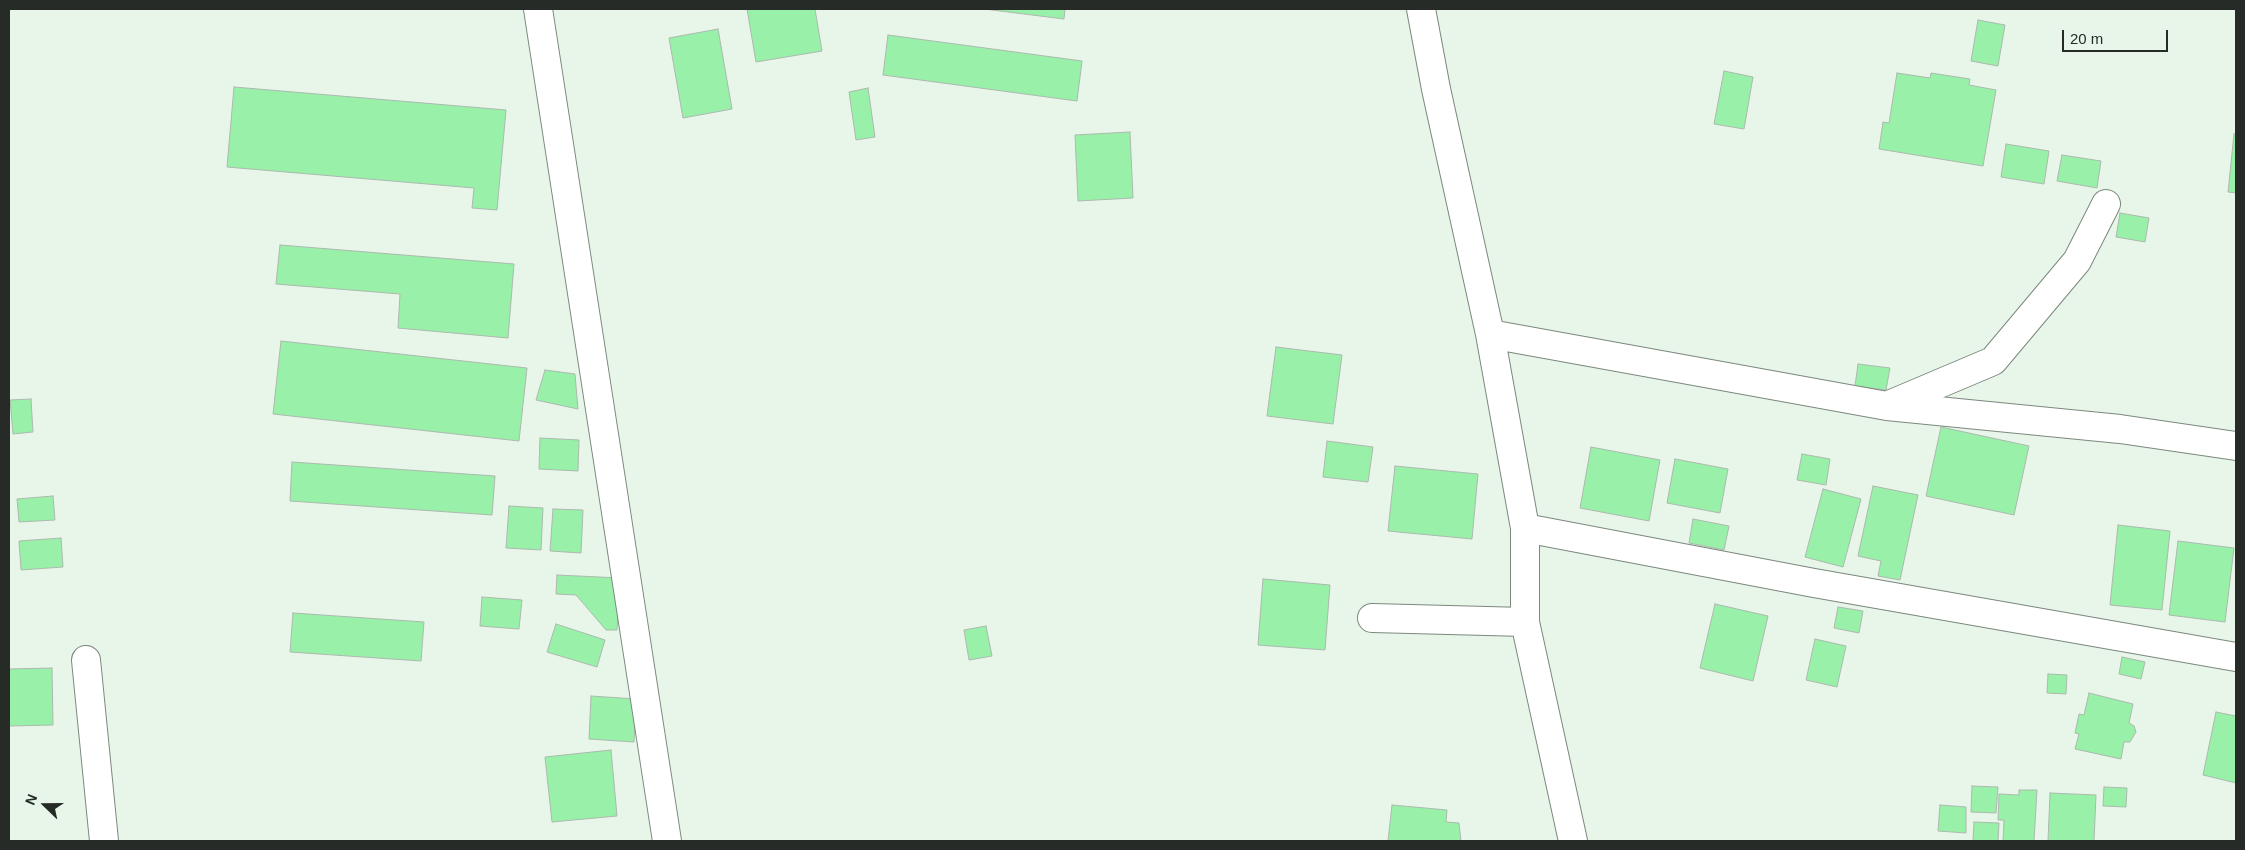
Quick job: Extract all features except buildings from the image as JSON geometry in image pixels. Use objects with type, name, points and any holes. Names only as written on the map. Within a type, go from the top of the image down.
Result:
[{"type":"lane","points":[[538,9],[667,841]]},
{"type":"lane","points":[[1421,9],[1436,89],[1490,334],[1525,528],[1526,622],[1574,841]]},
{"type":"lane","points":[[1887,406],[1993,361],[2077,261],[2106,204]]},
{"type":"lane","points":[[1490,334],[1887,406],[2120,429],[2236,446]]},
{"type":"lane","points":[[1525,528],[1814,583],[2236,657]]},
{"type":"lane","points":[[1372,618],[1526,622]]},
{"type":"lane","points":[[86,660],[104,841]]}]
